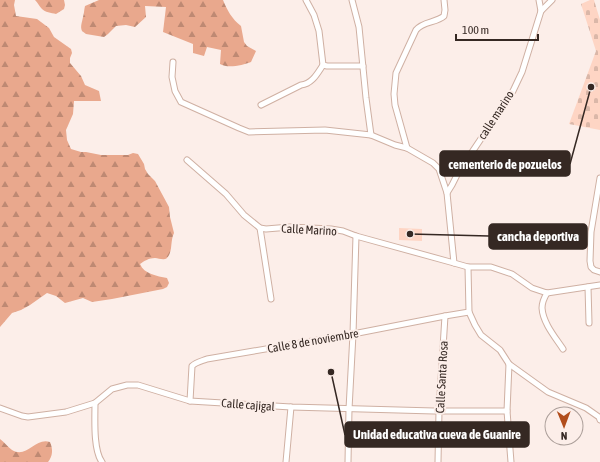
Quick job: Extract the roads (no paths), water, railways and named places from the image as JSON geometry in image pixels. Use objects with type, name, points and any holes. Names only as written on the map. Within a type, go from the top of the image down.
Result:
[{"type":"street","points":[[261,105],[312,81],[323,65],[319,31],[314,15],[306,0]]},
{"type":"street","points":[[352,0],[360,27],[363,66],[372,135]]},
{"type":"street","points":[[407,148],[395,105],[394,94],[396,73],[419,26],[440,19],[444,16],[444,0]]},
{"type":"street","name":"calle marino","points":[[447,193],[458,173],[513,91],[522,72],[541,11],[539,0]]},
{"type":"street","points":[[541,11],[552,0]]},
{"type":"street","points":[[173,62],[172,77],[175,91],[181,102],[249,132],[325,130],[372,135],[395,145],[407,148],[437,165],[447,193],[454,263],[468,267],[491,267],[512,274],[532,288],[547,293],[600,284]]},
{"type":"street","points":[[323,65],[363,66]]},
{"type":"street","points":[[187,160],[226,194],[244,215],[260,228],[271,299]]},
{"type":"street","points":[[600,178],[592,222],[590,265],[592,269],[600,272]]},
{"type":"street","name":"Calle Marino","points":[[260,228],[290,227],[343,231],[356,236],[454,263]]},
{"type":"street","points":[[348,462],[349,409],[354,334],[356,236]]},
{"type":"street","points":[[468,267],[469,312],[481,335],[500,350],[509,364],[548,392],[586,408],[600,420]]},
{"type":"street","points":[[588,287],[589,323]]},
{"type":"street","points":[[547,293],[543,300],[542,309],[549,328],[563,349]]},
{"type":"street","name":"Calle 8 de noviembre","points":[[190,401],[192,366],[207,359],[354,334],[469,312]]},
{"type":"street","name":"Calle Santa Rosa","points":[[438,462],[439,411],[445,316]]},
{"type":"street","points":[[509,364],[506,411],[511,462]]},
{"type":"street","name":"Calle cajigal","points":[[0,408],[22,416],[66,412],[95,403],[112,389],[127,385],[138,385],[190,401],[290,408],[506,411]]},
{"type":"street","points":[[95,403],[97,448],[99,458],[102,462]]},
{"type":"street","points":[[286,462],[290,408]]},
{"type":"place","name":"cementerio de pozuelos","points":[[591,87]]},
{"type":"place","name":"cancha deportiva","points":[[410,234]]},
{"type":"place","name":"Unidad educativa cueva de Guanire","points":[[331,372]]}]
